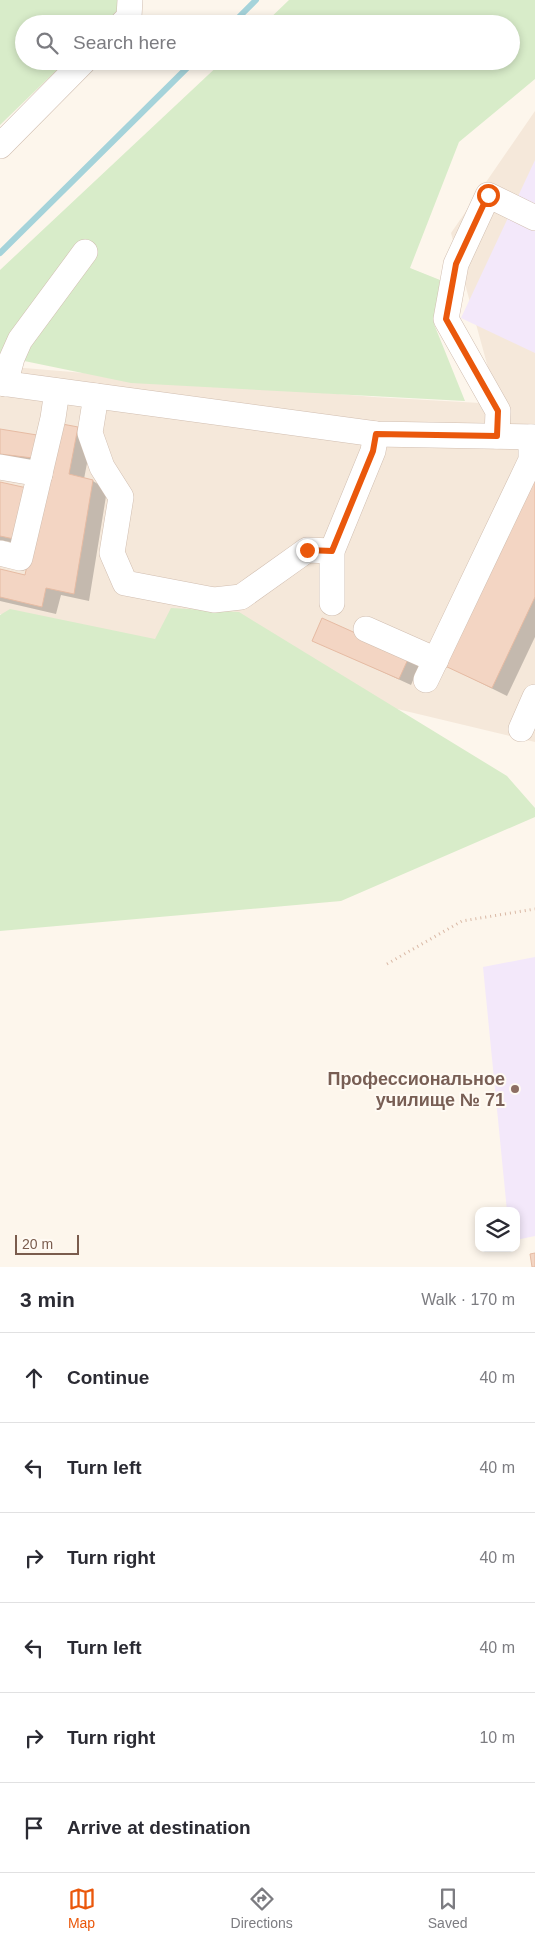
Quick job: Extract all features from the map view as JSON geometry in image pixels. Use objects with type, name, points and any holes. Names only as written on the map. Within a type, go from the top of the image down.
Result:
[{"type":"street","points":[[129,15],[130,0]]},
{"type":"street","points":[[0,146],[75,70]]},
{"type":"street","points":[[497,436],[498,411],[446,319],[456,264],[488,195],[535,218]]},
{"type":"street","points":[[85,252],[20,340],[3,383],[376,434],[533,437],[531,460],[431,670],[366,629]]},
{"type":"street","points":[[0,553],[20,558],[53,418],[56,391]]},
{"type":"street","points":[[96,396],[90,433],[102,467],[121,497],[112,553],[125,583],[214,600],[241,597],[307,550],[332,551]]},
{"type":"street","points":[[332,603],[332,551],[373,451],[376,434]]},
{"type":"street","points":[[0,467],[40,474]]},
{"type":"street","points":[[521,729],[535,697]]},
{"type":"path","points":[[387,964],[462,921],[535,909]]},
{"type":"shaded area","points":[[535,111],[535,742],[0,614],[0,366],[374,397],[498,404],[451,233]]},
{"type":"shaded area","points":[[535,160],[535,353],[461,318]]},
{"type":"shaded area","name":"Профессиональное училище № 71","points":[[535,957],[535,1236],[520,1239],[520,1207],[507,1207],[483,967]]},
{"type":"green space","points":[[0,0],[119,0],[122,8],[115,15],[15,15],[15,70],[57,70],[0,125]]},
{"type":"green space","points":[[289,0],[535,0],[535,79],[459,142],[410,268],[440,280],[434,324],[465,401],[131,383],[0,356],[0,270],[213,70],[520,70],[520,15],[273,15]]},
{"type":"green space","points":[[171,608],[239,612],[507,776],[535,808],[535,817],[341,901],[0,931],[0,615],[10,609],[155,639]]},
{"type":"building","points":[[57,423],[78,427],[69,474],[93,480],[74,594],[46,588],[42,607],[0,597],[0,569],[25,575]]},
{"type":"building","points":[[0,429],[37,435],[33,458],[0,454]]},
{"type":"building","points":[[535,480],[535,597],[492,688],[443,665]]},
{"type":"building","points":[[0,482],[27,488],[14,539],[0,536]]},
{"type":"building","points":[[322,618],[409,657],[399,679],[312,641]]},
{"type":"building","points":[[535,1253],[535,1267],[532,1267],[530,1254]]},
{"type":"waterway","points":[[241,15],[256,0]]},
{"type":"waterway","points":[[0,253],[185,70]]},
{"type":"place","name":"Профессиональное училище № 71","points":[[515,1089]]},
{"type":"route","points":[[307,550],[332,551],[373,451],[376,434],[497,436],[498,411],[446,319],[456,264],[488,195]]}]
